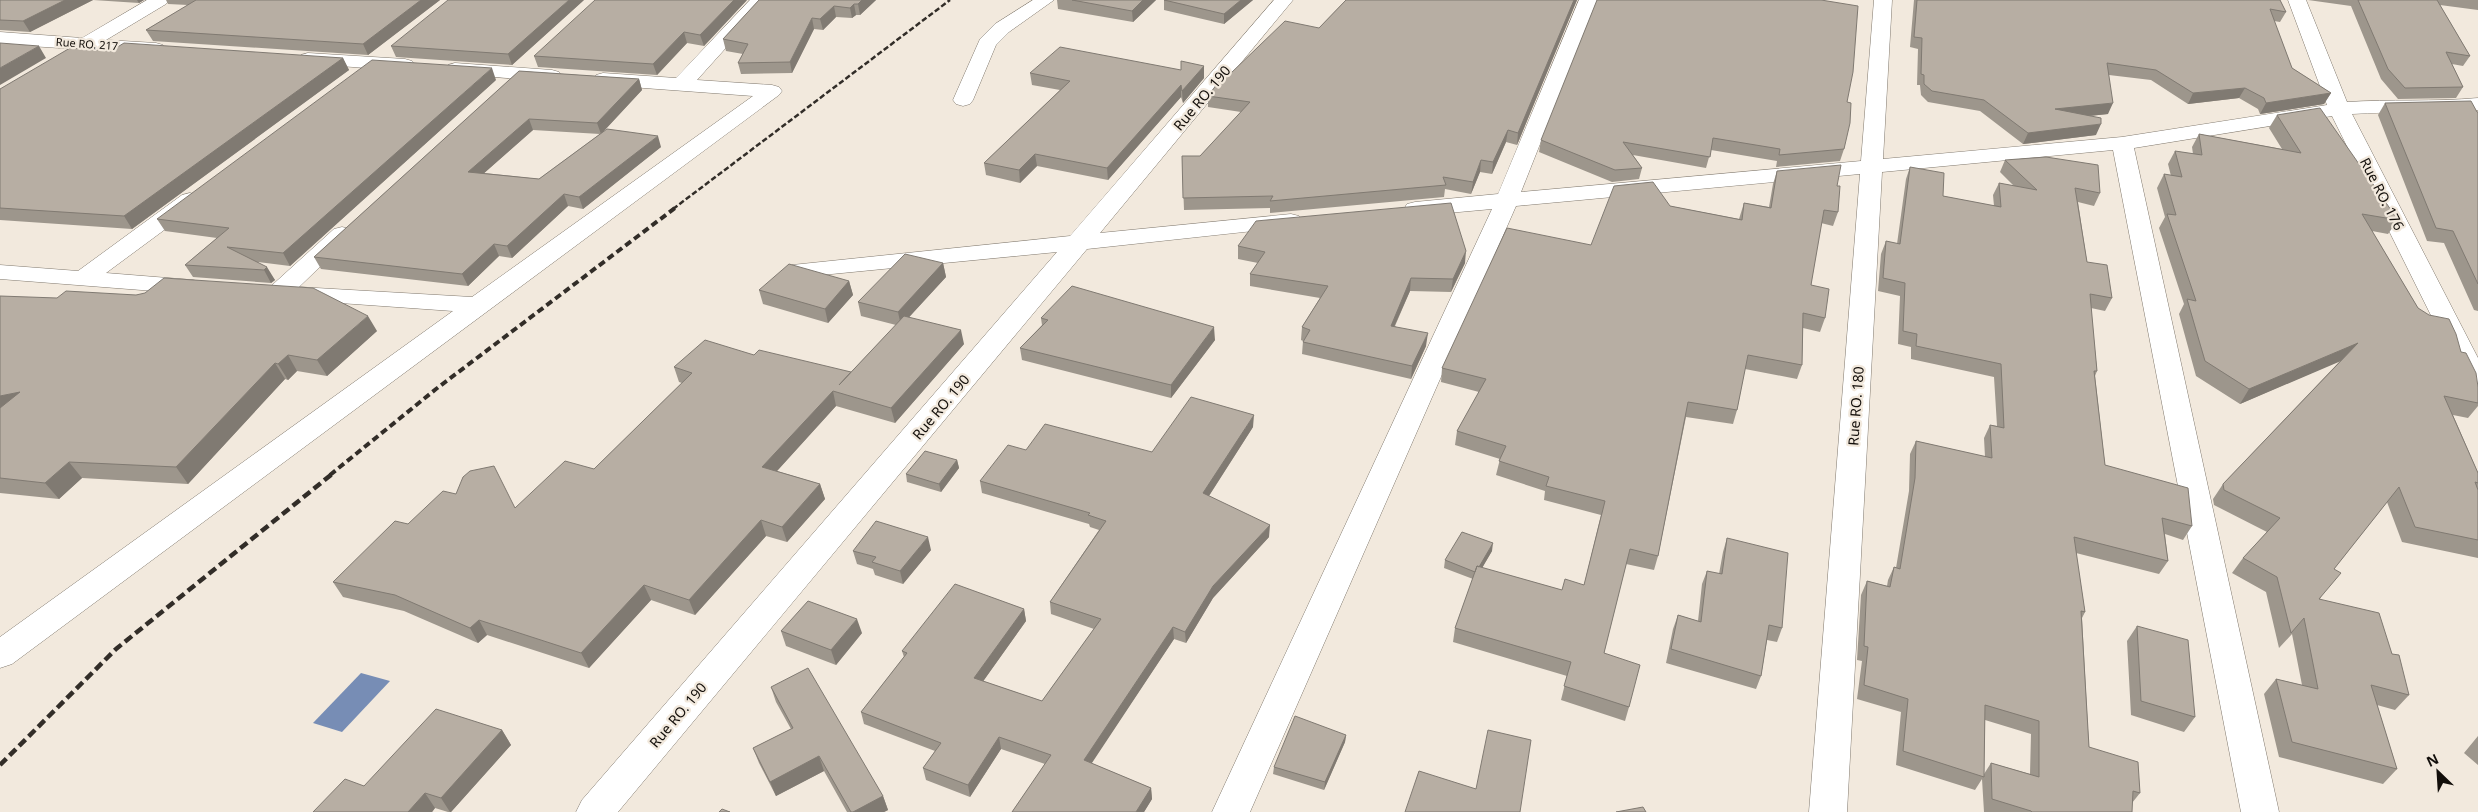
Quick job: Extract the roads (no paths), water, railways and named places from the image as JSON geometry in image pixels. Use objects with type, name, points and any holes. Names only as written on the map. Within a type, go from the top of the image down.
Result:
[{"type":"street","points":[[59,60],[160,0]]},
{"type":"street","points":[[683,83],[760,0]]},
{"type":"street","points":[[963,100],[987,43],[1002,28],[1045,0]]},
{"type":"street","name":"Rue RO. 190","points":[[595,812],[1083,240],[1284,0]]},
{"type":"street","points":[[1231,812],[1507,200],[1588,0]]},
{"type":"street","name":"Rue RO. 180","points":[[1828,812],[1883,0]]},
{"type":"street","name":"Rue RO. 176","points":[[2297,0],[2339,109],[2478,384]]},
{"type":"street","name":"Rue RO. 217","points":[[0,38],[172,50]]},
{"type":"street","points":[[351,81],[396,46]]},
{"type":"street","points":[[495,94],[539,54]]},
{"type":"street","points":[[0,655],[772,91],[683,83],[517,74],[288,57]]},
{"type":"street","points":[[1398,210],[2122,143],[2339,109],[2379,106],[2478,104]]},
{"type":"street","points":[[2122,143],[2260,812]]},
{"type":"street","points":[[82,279],[209,186]]},
{"type":"street","points":[[801,270],[1083,240],[1310,219]]},
{"type":"street","points":[[357,220],[268,293],[478,305]]},
{"type":"street","points":[[0,272],[219,289]]},
{"type":"water","points":[[361,673],[390,681],[342,732],[313,723]]},
{"type":"railway","points":[[673,209],[950,0]]},
{"type":"railway","points":[[330,475],[436,389],[675,208]]},
{"type":"railway","points":[[0,765],[116,649],[332,474]]}]
